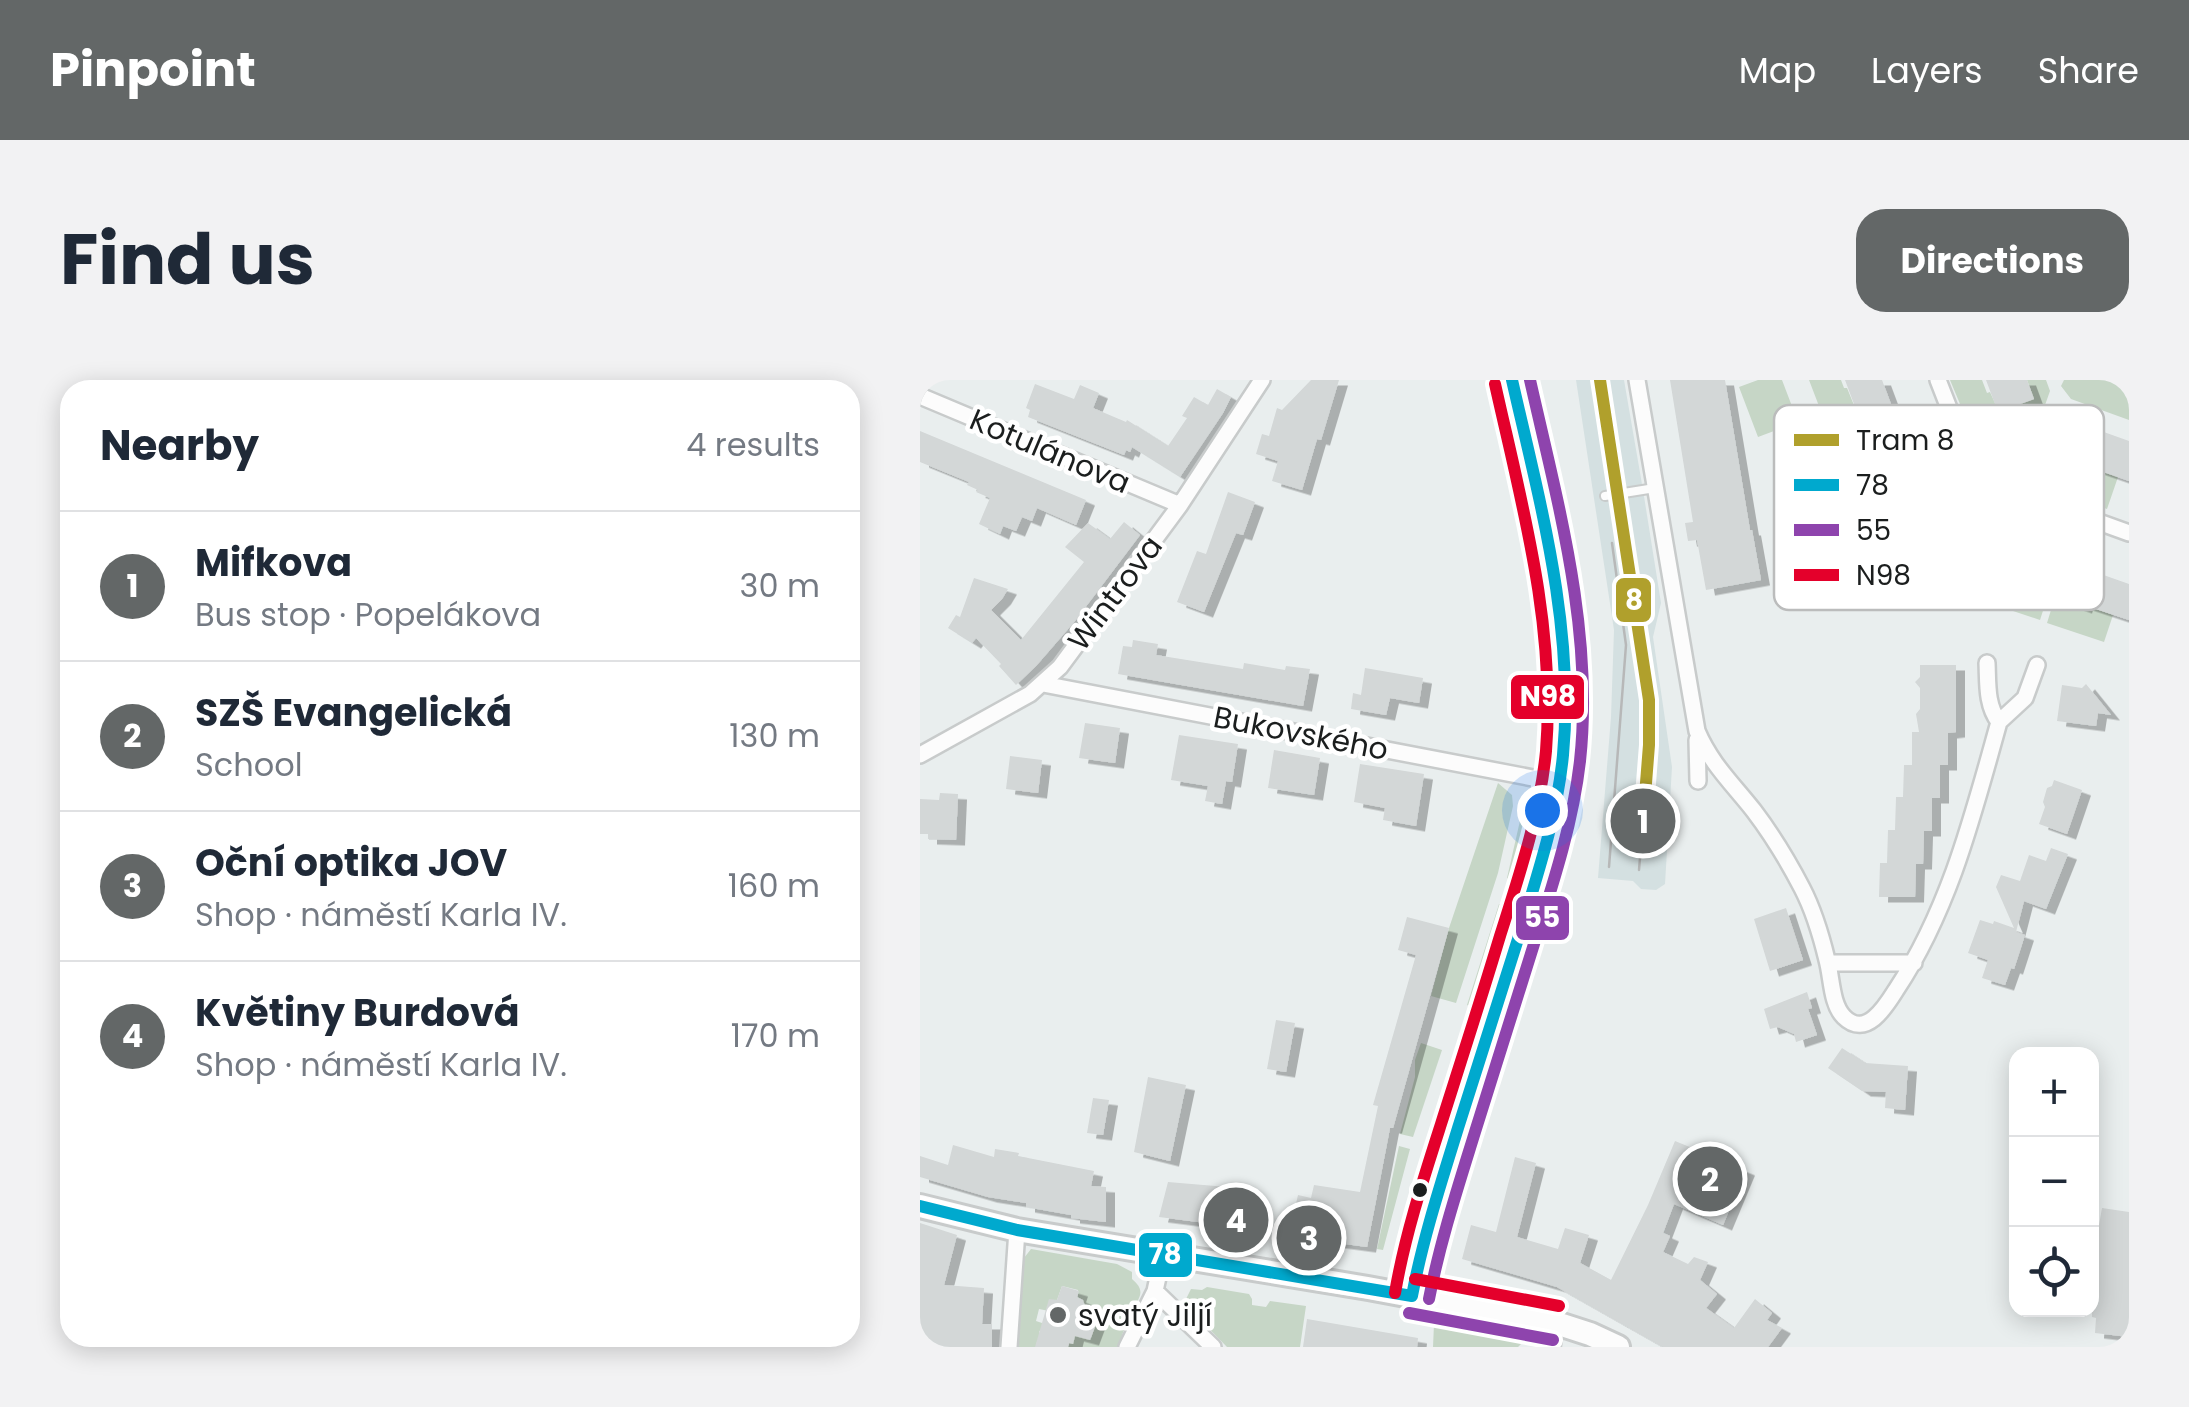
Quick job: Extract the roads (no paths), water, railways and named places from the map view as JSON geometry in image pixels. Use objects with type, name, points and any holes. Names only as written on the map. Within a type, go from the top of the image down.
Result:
[{"type":"street","name":"Wintrova","points":[[920,756],[1043,684],[1076,646],[1180,505],[1262,380]]},
{"type":"street","points":[[1412,1296],[1422,1245],[1532,894],[1559,783],[1566,696],[1560,620],[1512,380]]},
{"type":"street","points":[[1637,380],[1697,731],[1698,781]]},
{"type":"street","points":[[1938,380],[1947,405]]},
{"type":"street","name":"Kotulánova","points":[[920,396],[1180,505]]},
{"type":"street","points":[[2104,524],[2129,533]]},
{"type":"street","points":[[1987,663],[1989,699],[1999,722]]},
{"type":"street","points":[[1697,731],[1706,753],[1780,846],[1813,908],[1836,1005],[1842,1016],[1859,1024],[1872,1021],[1881,1013],[1914,963],[1943,903],[1967,837],[1999,722],[2026,698],[2037,666]]},
{"type":"street","name":"Bukovského","points":[[1043,684],[1559,783]]},
{"type":"street","points":[[1828,964],[1914,963]]},
{"type":"street","points":[[920,1206],[1017,1230],[1556,1323],[1618,1347]]},
{"type":"street","points":[[1009,1347],[1017,1230]]},
{"type":"street","points":[[1127,1347],[1154,1291],[1163,1254]]},
{"type":"street","points":[[1154,1291],[1213,1347]]},
{"type":"street","points":[[1552,1347],[1556,1323]]},
{"type":"lane","points":[[1605,496],[1656,488]]},
{"type":"tram line","name":"8","points":[[1600,380],[1649,700],[1643,821]]},
{"type":"tram line","points":[[1609,867],[1626,645],[1612,543]]},
{"type":"tram line","points":[[1639,870],[1643,821]]},
{"type":"place","name":"Mifkova","points":[[1643,821]]},
{"type":"place","name":"SZŠ Evangelická","points":[[1710,1179]]},
{"type":"place","name":"Květiny Burdová","points":[[1236,1220]]},
{"type":"place","name":"Oční optika JOV","points":[[1309,1238]]},
{"type":"place","name":"svatý Jiljí","points":[[1058,1315]]}]
